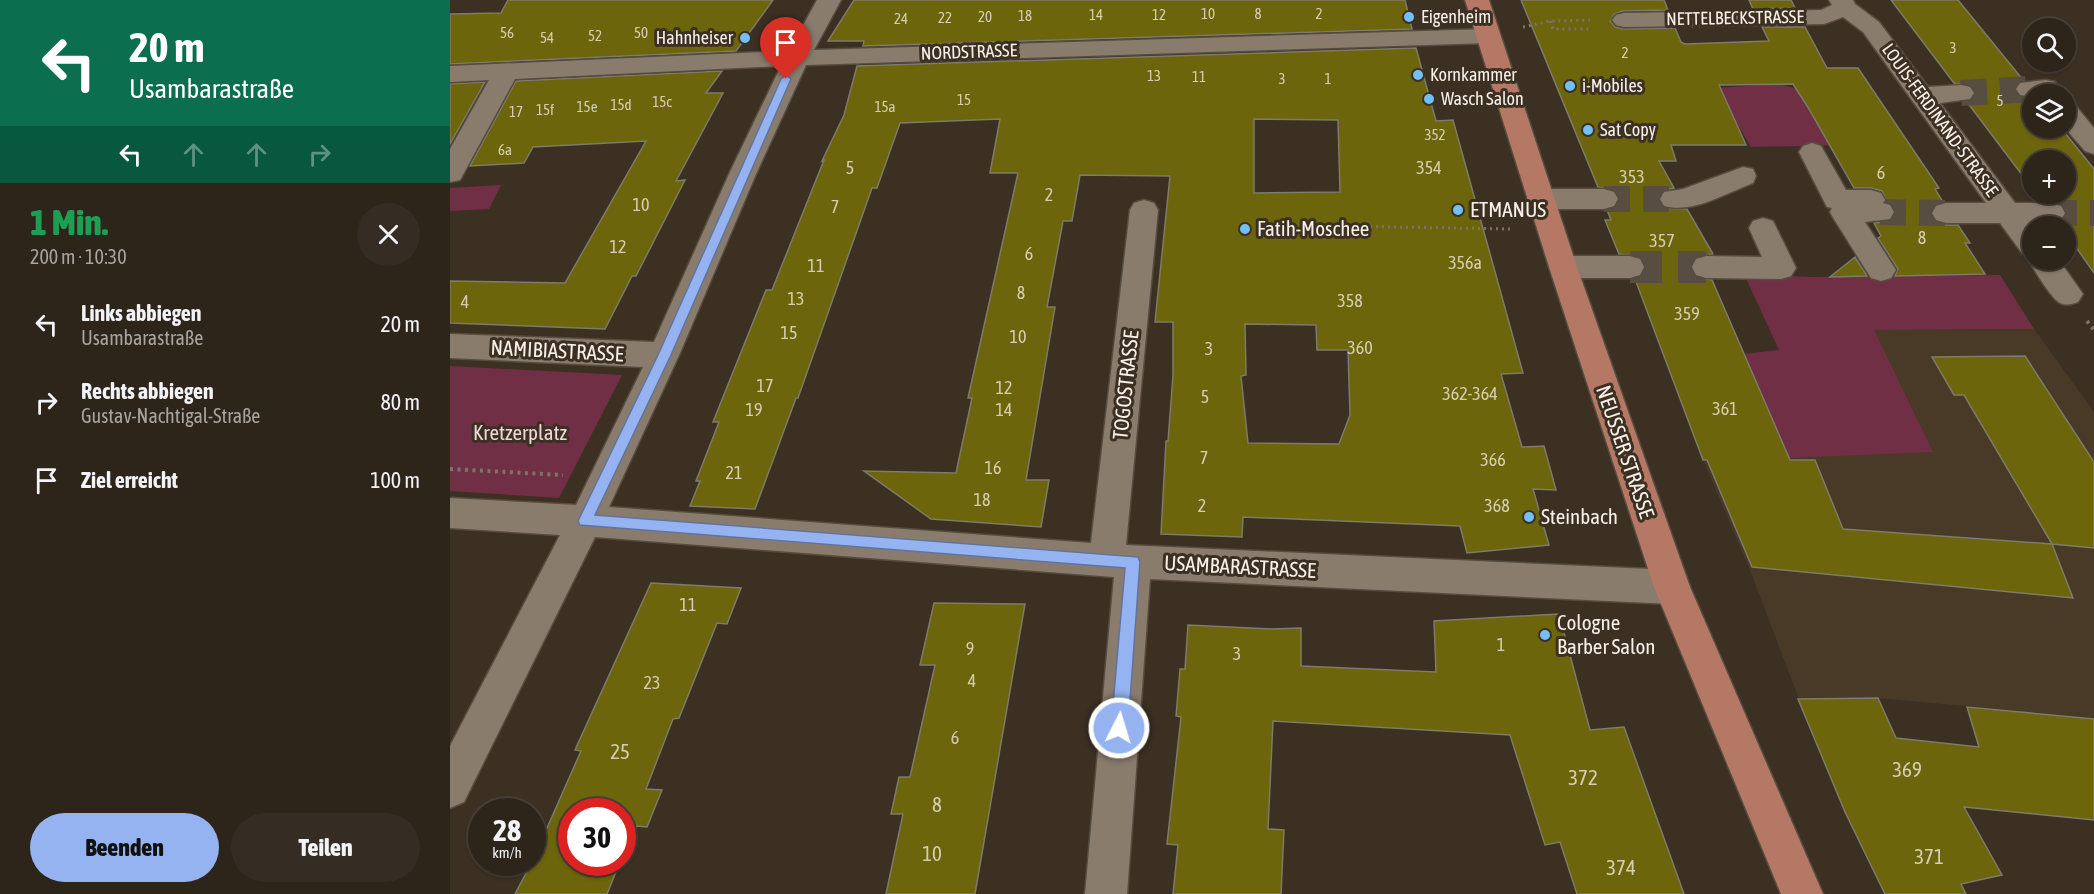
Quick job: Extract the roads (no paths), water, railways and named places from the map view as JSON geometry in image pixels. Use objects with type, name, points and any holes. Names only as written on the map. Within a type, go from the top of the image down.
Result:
[{"type":"main road","name":"NEUSSER STRASSE","points":[[1477,0],[1563,267],[1672,586],[1802,894]]},
{"type":"street","points":[[450,788],[606,478],[664,355],[796,58],[830,0]]},
{"type":"street","name":"NETTELBECKSTRASSE","points":[[1624,20],[1824,17],[1843,4]]},
{"type":"street","name":"LOUIS-FERDINAND-STRASSE","points":[[1843,4],[1871,27],[2022,232]]},
{"type":"street","name":"NORDSTRASSE","points":[[450,74],[796,58],[1488,36]]},
{"type":"street","points":[[450,172],[506,72]]},
{"type":"street","points":[[1922,96],[1961,93]]},
{"type":"street","points":[[2076,123],[2094,145]]},
{"type":"street","points":[[1812,152],[1837,200],[1877,206],[1844,212],[1881,270]]},
{"type":"street","points":[[1674,199],[1685,199],[1743,177]]},
{"type":"street","points":[[1541,199],[1604,199]]},
{"type":"street","points":[[1942,206],[2003,206],[2051,213]]},
{"type":"street","name":"TOGOSTRASSE","points":[[1106,894],[1120,561],[1144,210]]},
{"type":"street","points":[[1706,267],[1781,268],[1763,228]]},
{"type":"street","points":[[1563,267],[1630,267]]},
{"type":"street","points":[[2050,270],[2068,294]]},
{"type":"street","name":"NAMIBIASTRASSE","points":[[450,346],[664,355]]},
{"type":"street","name":"USAMBARASTRASSE","points":[[450,513],[1120,561],[1672,586]]},
{"type":"tunnel","points":[[1961,93],[2022,89]]},
{"type":"tunnel","points":[[1604,199],[1674,199]]},
{"type":"tunnel","points":[[1880,212],[1946,213]]},
{"type":"tunnel","points":[[2051,213],[2094,213]]},
{"type":"tunnel","points":[[1630,267],[1706,267]]},
{"type":"place","name":"Eigenheim","points":[[1409,17]]},
{"type":"place","name":"Hahnheiser","points":[[745,38]]},
{"type":"place","name":"Kornkammer","points":[[1418,75]]},
{"type":"place","name":"i-Mobiles","points":[[1570,86]]},
{"type":"place","name":"Wasch Salon","points":[[1429,99]]},
{"type":"place","name":"Sat Copy","points":[[1588,130]]},
{"type":"place","name":"ETMANUS","points":[[1458,210]]},
{"type":"place","name":"Fatih-Moschee","points":[[1245,229]]},
{"type":"place","name":"Steinbach","points":[[1529,517]]},
{"type":"place","name":"Cologne Barber Salon","points":[[1545,635]]},
{"type":"park label","name":"Kretzerplatz","points":[[520,433]]}]
